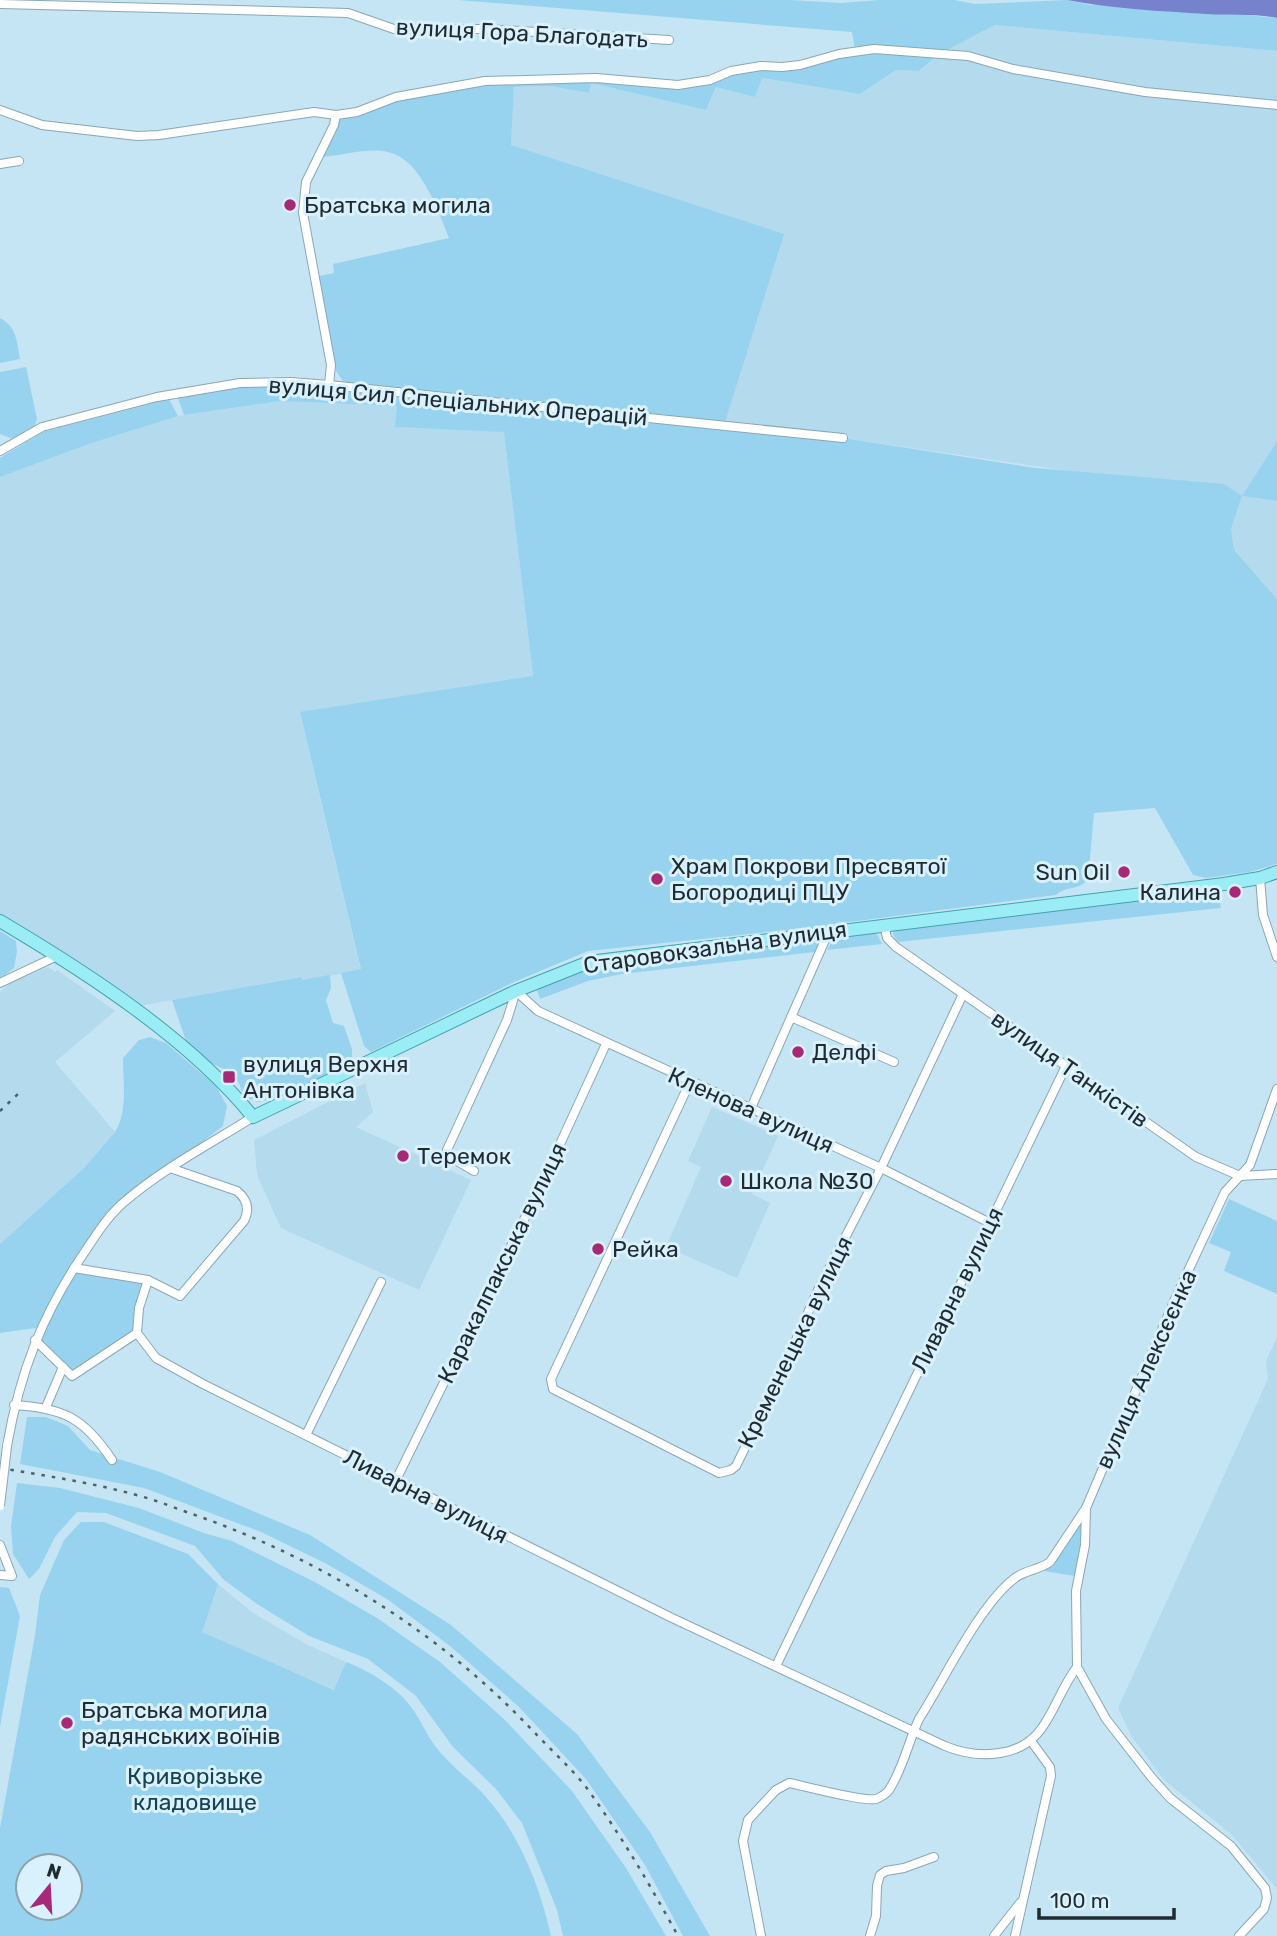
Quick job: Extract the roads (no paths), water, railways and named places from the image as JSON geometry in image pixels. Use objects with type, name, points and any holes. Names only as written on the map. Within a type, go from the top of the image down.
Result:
[{"type":"main road","name":"Старовокзальна вулиця","points":[[253,1117],[516,991],[589,961],[1260,878],[1277,872]]},
{"type":"main road","points":[[0,921],[96,981],[194,1056],[223,1082],[253,1117]]},
{"type":"street","name":"вулиця Гора Благодать","points":[[0,4],[348,13],[394,29],[486,29],[669,40]]},
{"type":"street","points":[[0,110],[42,125],[137,136],[314,112],[336,115],[357,112],[396,97],[485,80],[596,78],[678,85],[710,80],[731,71],[761,66],[782,67],[855,51],[874,50],[968,56],[1013,69],[1145,92],[1277,105]]},
{"type":"street","points":[[329,385],[331,365],[303,214],[306,182],[334,125],[336,115]]},
{"type":"street","points":[[0,164],[19,161]]},
{"type":"street","name":"вулиця Сил Спеціальних Операцій","points":[[0,451],[42,427],[157,397],[240,383],[291,382],[843,438]]},
{"type":"street","points":[[1260,878],[1263,915],[1277,957]]},
{"type":"street","name":"вулиця Танкістів","points":[[884,924],[887,938],[896,947],[1196,1157],[1240,1176],[1277,1174]]},
{"type":"street","points":[[751,1108],[828,931]]},
{"type":"street","points":[[0,983],[57,956]]},
{"type":"street","points":[[474,1171],[452,1158],[447,1150],[507,1020],[516,991]]},
{"type":"street","name":"Кленова вулиця","points":[[516,991],[537,1011],[880,1168],[990,1223]]},
{"type":"street","name":"Кременецька вулиця","points":[[690,1082],[551,1379],[553,1389],[719,1473],[736,1466],[817,1292],[963,994]]},
{"type":"street","points":[[791,1017],[894,1062]]},
{"type":"street","name":"Каракалпакська вулиця","points":[[396,1480],[544,1179],[606,1044]]},
{"type":"street","name":"Ливарна вулиця","points":[[776,1666],[1066,1066]]},
{"type":"street","name":"вулиця Алексєєнка","points":[[1077,1667],[1076,1591],[1084,1545],[1086,1508],[1175,1299],[1225,1192],[1250,1165],[1277,1089]]},
{"type":"street","points":[[0,1506],[14,1405],[35,1340],[74,1268],[106,1220],[124,1202],[170,1168],[253,1117]]},
{"type":"street","points":[[74,1268],[148,1280],[180,1296],[244,1222],[247,1214],[246,1200],[237,1191],[170,1168]]},
{"type":"street","points":[[35,1340],[67,1374],[77,1374],[137,1333],[139,1308],[148,1280]]},
{"type":"street","points":[[306,1435],[381,1282]]},
{"type":"street","name":"Ливарна вулиця","points":[[137,1333],[156,1358],[306,1435],[670,1618],[913,1731],[954,1749],[974,1754],[1012,1751],[1031,1741]]},
{"type":"street","points":[[46,1407],[63,1367]]},
{"type":"street","points":[[14,1405],[46,1407],[72,1418],[99,1440],[112,1460]]},
{"type":"street","points":[[761,1936],[743,1841],[748,1820],[776,1790],[789,1783],[876,1799],[888,1792],[912,1741],[913,1731],[987,1610],[1017,1576],[1042,1568],[1049,1562],[1086,1508]]},
{"type":"street","points":[[0,1545],[12,1576],[0,1575]]},
{"type":"street","points":[[1015,1936],[1051,1776],[1050,1767],[1031,1741],[1051,1714],[1065,1683],[1077,1667],[1106,1719],[1152,1778],[1170,1798],[1231,1846],[1265,1888],[1267,1898],[1264,1909],[1239,1936]]},
{"type":"street","points":[[870,1936],[876,1916],[880,1875],[934,1857]]},
{"type":"street","points":[[994,1936],[1023,1899]]},
{"type":"water","points":[[1067,0],[1277,0],[1277,18],[1102,6]]},
{"type":"railway","points":[[0,1111],[19,1093]]},
{"type":"railway","points":[[0,1468],[140,1496],[243,1533],[335,1578],[420,1632],[499,1697],[580,1780],[623,1842],[678,1936]]},
{"type":"place","name":"Братська могила","points":[[290,205]]},
{"type":"place","name":"Sun Oil","points":[[1124,872]]},
{"type":"place","name":"Храм Покрови Пресвятої Богородиці ПЦУ","points":[[657,879]]},
{"type":"place","name":"Калина","points":[[1235,892]]},
{"type":"place","name":"Делфі","points":[[798,1052]]},
{"type":"place","name":"вулиця Верхня Антонівка","points":[[229,1077]]},
{"type":"place","name":"Теремок","points":[[403,1156]]},
{"type":"place","name":"Школа №30","points":[[726,1181]]},
{"type":"place","name":"Рейка","points":[[598,1249]]},
{"type":"place","name":"Братська могила радянських воїнів","points":[[67,1723]]},
{"type":"park label","name":"Криворізьке кладовище","points":[[195,1789]]}]
